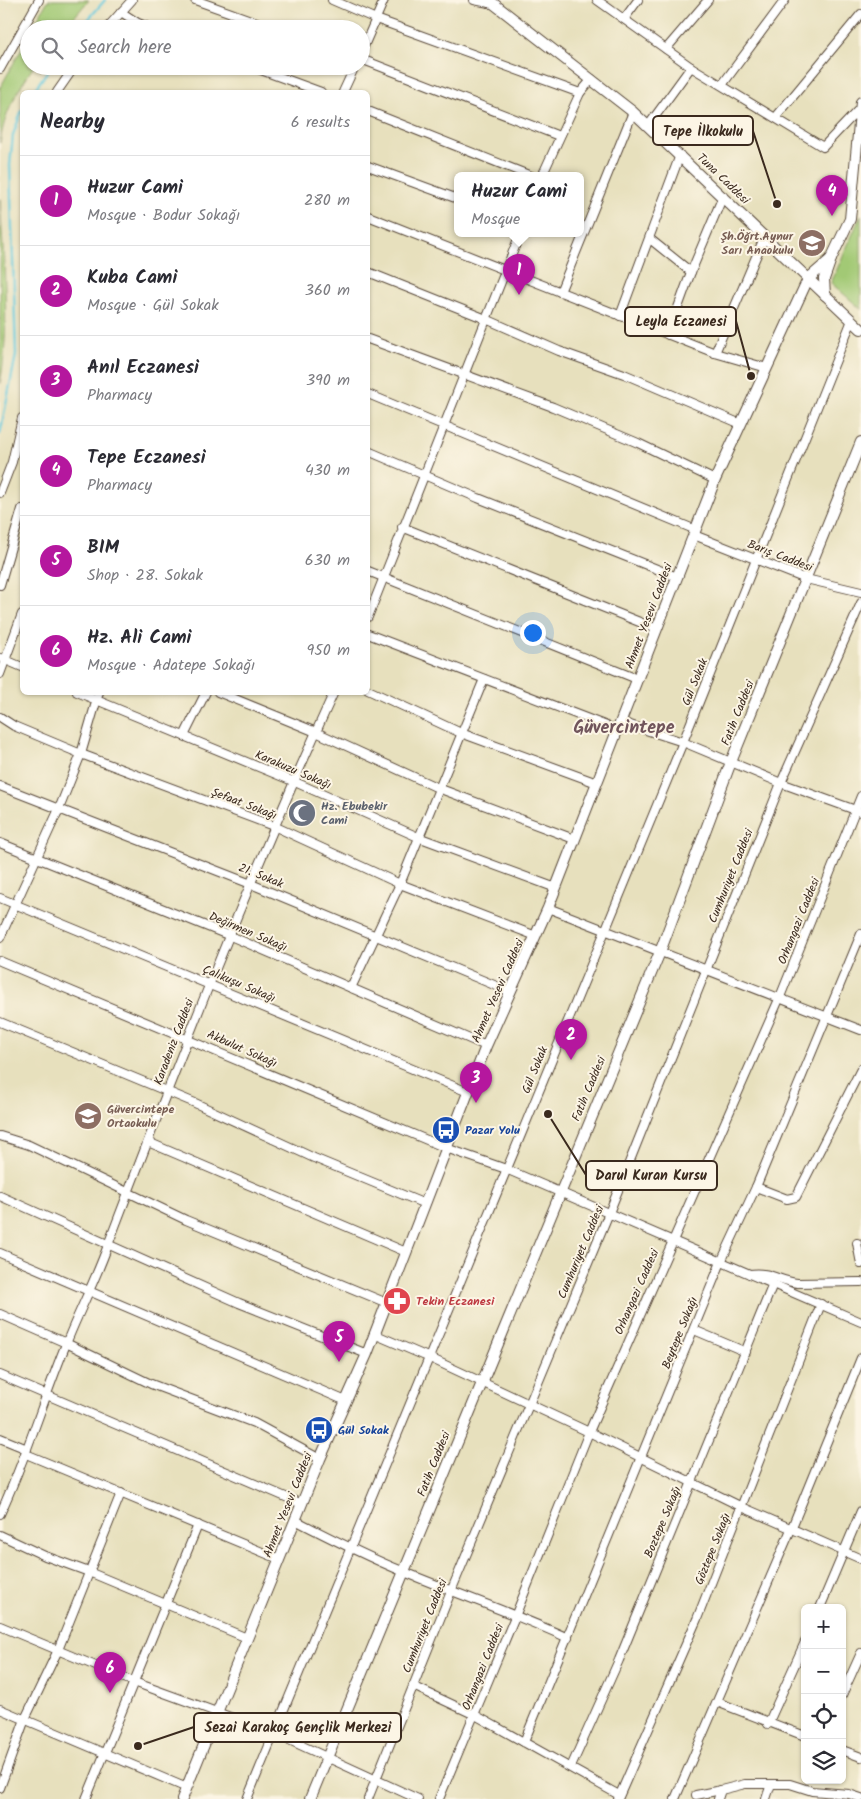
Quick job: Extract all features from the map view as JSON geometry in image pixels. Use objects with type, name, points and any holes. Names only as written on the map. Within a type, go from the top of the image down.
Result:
[{"type":"main road","name":"Tuna Caddesi","points":[[492,2],[592,78],[633,112],[861,329]]},
{"type":"main road","points":[[850,219],[859,158],[861,102]]},
{"type":"main road","points":[[825,295],[824,279],[828,262],[850,219],[861,203]]},
{"type":"main road","points":[[791,263],[807,268],[828,262]]},
{"type":"main road","points":[[808,279],[828,262]]},
{"type":"main road","name":"Ahmet Yesevi Caddesi","points":[[182,1799],[320,1459],[387,1303],[486,1046],[548,908],[715,480],[808,279]]},
{"type":"main road","name":"Fatih Caddesi","points":[[310,1799],[660,952],[731,762],[861,442]]},
{"type":"street","points":[[28,20],[39,0]]},
{"type":"street","points":[[114,20],[132,0]]},
{"type":"street","points":[[195,0],[251,20]]},
{"type":"street","points":[[332,0],[376,19],[580,93]]},
{"type":"street","points":[[370,33],[384,0]]},
{"type":"street","points":[[474,0],[492,2]]},
{"type":"street","points":[[597,0],[691,67],[776,117],[823,148],[861,106]]},
{"type":"street","points":[[624,19],[638,0]]},
{"type":"street","points":[[666,49],[708,0]]},
{"type":"street","points":[[722,85],[785,0]]},
{"type":"street","points":[[121,12],[133,20]]},
{"type":"street","points":[[776,117],[861,14]]},
{"type":"street","points":[[0,69],[20,34]]},
{"type":"street","points":[[370,62],[559,136]]},
{"type":"street","points":[[648,126],[691,67]]},
{"type":"street","points":[[58,90],[69,75]]},
{"type":"street","points":[[275,75],[316,90]]},
{"type":"street","points":[[344,90],[351,75]]},
{"type":"street","points":[[544,172],[580,93],[592,78]]},
{"type":"street","points":[[370,112],[521,172]]},
{"type":"street","points":[[584,233],[633,112]]},
{"type":"street","points":[[620,316],[680,155]]},
{"type":"street","points":[[370,167],[454,198]]},
{"type":"street","points":[[668,335],[691,272],[723,196]]},
{"type":"street","points":[[370,217],[715,353],[767,368]]},
{"type":"street","points":[[370,612],[422,474],[444,426],[519,237]]},
{"type":"street","points":[[560,292],[582,237]]},
{"type":"street","points":[[715,353],[764,238]]},
{"type":"street","points":[[650,239],[691,272]]},
{"type":"street","points":[[370,273],[486,319],[559,351],[624,374],[741,424]]},
{"type":"street","name":"Gül Sokak","points":[[247,1799],[683,742],[852,320]]},
{"type":"street","points":[[370,340],[553,407],[638,443],[715,480]]},
{"type":"street","name":"Barış Caddesi","points":[[370,395],[755,559],[806,579],[861,592]]},
{"type":"street","points":[[0,493],[12,462],[20,427]]},
{"type":"street","points":[[370,452],[677,577]]},
{"type":"street","points":[[0,585],[20,516]]},
{"type":"street","points":[[402,527],[657,629]]},
{"type":"street","points":[[370,572],[637,679]]},
{"type":"street","name":"Cumhuriyet Caddesi","points":[[368,1799],[452,1589],[610,1213],[705,970],[781,783],[861,603]]},
{"type":"street","points":[[0,674],[2,658],[20,621]]},
{"type":"street","points":[[370,635],[484,679],[619,726],[683,742],[781,783],[858,811]]},
{"type":"street","points":[[2,658],[20,666]]},
{"type":"street","points":[[351,988],[374,935],[400,884],[484,679]]},
{"type":"street","points":[[370,691],[461,734],[597,783]]},
{"type":"street","name":"Karakuzu Sokağı","points":[[83,695],[295,782],[418,837],[556,888]]},
{"type":"street","points":[[0,938],[59,809],[81,754],[98,695]]},
{"type":"street","points":[[184,736],[204,695]]},
{"type":"street","points":[[225,695],[316,732],[438,788],[574,839]]},
{"type":"street","name":"Karadeniz Caddesi","points":[[0,1514],[2,1503],[26,1452],[66,1343],[108,1246],[127,1191],[189,1038],[208,984],[333,695]]},
{"type":"street","name":"Şefaat Sokağı","points":[[0,716],[14,726],[81,754],[276,827],[400,884],[536,936]]},
{"type":"street","name":"21. Sokak","points":[[0,786],[251,884],[511,992]]},
{"type":"street","name":"Orhangazi Caddesi","points":[[439,1799],[475,1715],[589,1432],[780,997],[858,811],[861,796]]},
{"type":"street","name":"Değirmen Sokağı","points":[[0,843],[228,935],[486,1046]]},
{"type":"street","name":"Çalıkuşu Sokağı","points":[[0,898],[468,1092]]},
{"type":"street","points":[[548,908],[705,970],[827,1015],[861,1030]]},
{"type":"street","name":"Beytepe Sokağı","points":[[524,1742],[722,1262],[756,1187],[861,934]]},
{"type":"street","name":"Akbulut Sokağı","points":[[0,961],[189,1038],[446,1148],[506,1169],[861,1322]]},
{"type":"street","points":[[0,1022],[425,1204]]},
{"type":"street","points":[[756,1187],[787,1199],[796,1197],[861,1069]]},
{"type":"street","points":[[0,1136],[28,1145],[186,1220],[387,1303]]},
{"type":"street","points":[[148,1142],[406,1252]]},
{"type":"street","points":[[0,1196],[108,1246],[239,1303],[366,1354]]},
{"type":"street","points":[[857,1243],[861,1264]]},
{"type":"street","points":[[0,1253],[346,1401]]},
{"type":"street","points":[[748,1274],[760,1272],[797,1283],[861,1282]]},
{"type":"street","name":"Boztepe Sokağı","points":[[571,1767],[692,1483],[773,1284]]},
{"type":"street","name":"Göztepe Sokağı","points":[[619,1797],[697,1619],[821,1304]]},
{"type":"street","points":[[0,1314],[151,1384],[254,1423],[320,1459]]},
{"type":"street","points":[[694,1330],[746,1352]]},
{"type":"street","points":[[374,1334],[589,1432],[742,1507],[861,1559]]},
{"type":"street","points":[[675,1799],[792,1528],[861,1358]]},
{"type":"street","points":[[0,1375],[302,1504]]},
{"type":"street","points":[[0,1438],[26,1452],[121,1494],[279,1559]]},
{"type":"street","points":[[0,1788],[25,1719],[58,1650],[121,1494]]},
{"type":"street","points":[[822,1604],[861,1512]]},
{"type":"street","points":[[295,1520],[403,1572],[516,1614],[568,1638]]},
{"type":"street","points":[[86,1799],[198,1525]]},
{"type":"street","points":[[0,1536],[247,1638]]},
{"type":"street","points":[[0,1626],[134,1682],[274,1732],[418,1799]]},
{"type":"street","points":[[768,1724],[802,1649]]},
{"type":"street","points":[[842,1694],[861,1653]]},
{"type":"street","points":[[413,1686],[475,1715],[571,1767],[619,1797]]},
{"type":"street","points":[[717,1702],[768,1724],[801,1735]]},
{"type":"street","points":[[0,1709],[106,1752],[187,1788]]},
{"type":"street","points":[[846,1751],[861,1757]]},
{"type":"street","points":[[696,1795],[745,1784],[790,1784],[812,1791],[861,1798]]},
{"type":"street","points":[[766,1799],[771,1784]]},
{"type":"street","points":[[718,1799],[721,1790]]},
{"type":"street","points":[[809,1799],[812,1791]]},
{"type":"green space","points":[[48,0],[89,0],[72,20],[37,20]]},
{"type":"green space","points":[[20,51],[20,75],[28,75],[8,112],[0,143],[0,88]]},
{"type":"green space","points":[[0,198],[6,315],[0,384]]},
{"type":"green space","points":[[861,215],[861,309],[831,283]]},
{"type":"waterway","points":[[88,20],[105,0]]},
{"type":"waterway","points":[[34,90],[45,75]]},
{"type":"waterway","points":[[0,434],[16,355],[10,165],[13,135],[20,116]]},
{"type":"place","name":"Tepe İlkokulu","points":[[777,204]]},
{"type":"place","name":"Tepe Eczanesi","points":[[832,216]]},
{"type":"place","name":"Şh.Öğrt.Aynur Sarı Anaokulu","points":[[812,243]]},
{"type":"place","name":"Huzur Cami","points":[[519,295]]},
{"type":"place","name":"Leyla Eczanesi","points":[[751,376]]},
{"type":"place","name":"Hz. Ebubekir Cami","points":[[302,813]]},
{"type":"place","name":"Kuba Cami","points":[[571,1060]]},
{"type":"place","name":"Anıl Eczanesi","points":[[476,1103]]},
{"type":"place","name":"Darul Kuran Kursu","points":[[548,1114]]},
{"type":"place","name":"Güvercintepe Ortaokulu","points":[[88,1116]]},
{"type":"place","name":"Pazar Yolu","points":[[446,1130]]},
{"type":"place","name":"Tekin Eczanesi","points":[[397,1301]]},
{"type":"place","name":"BIM","points":[[339,1362]]},
{"type":"place","name":"Gül Sokak","points":[[319,1430]]},
{"type":"place","name":"Hz. Ali Cami","points":[[110,1693]]},
{"type":"place","name":"Sezai Karakoç Gençlik Merkezi","points":[[138,1746]]},
{"type":"district","name":"Güvercintepe","points":[[624,728]]}]
